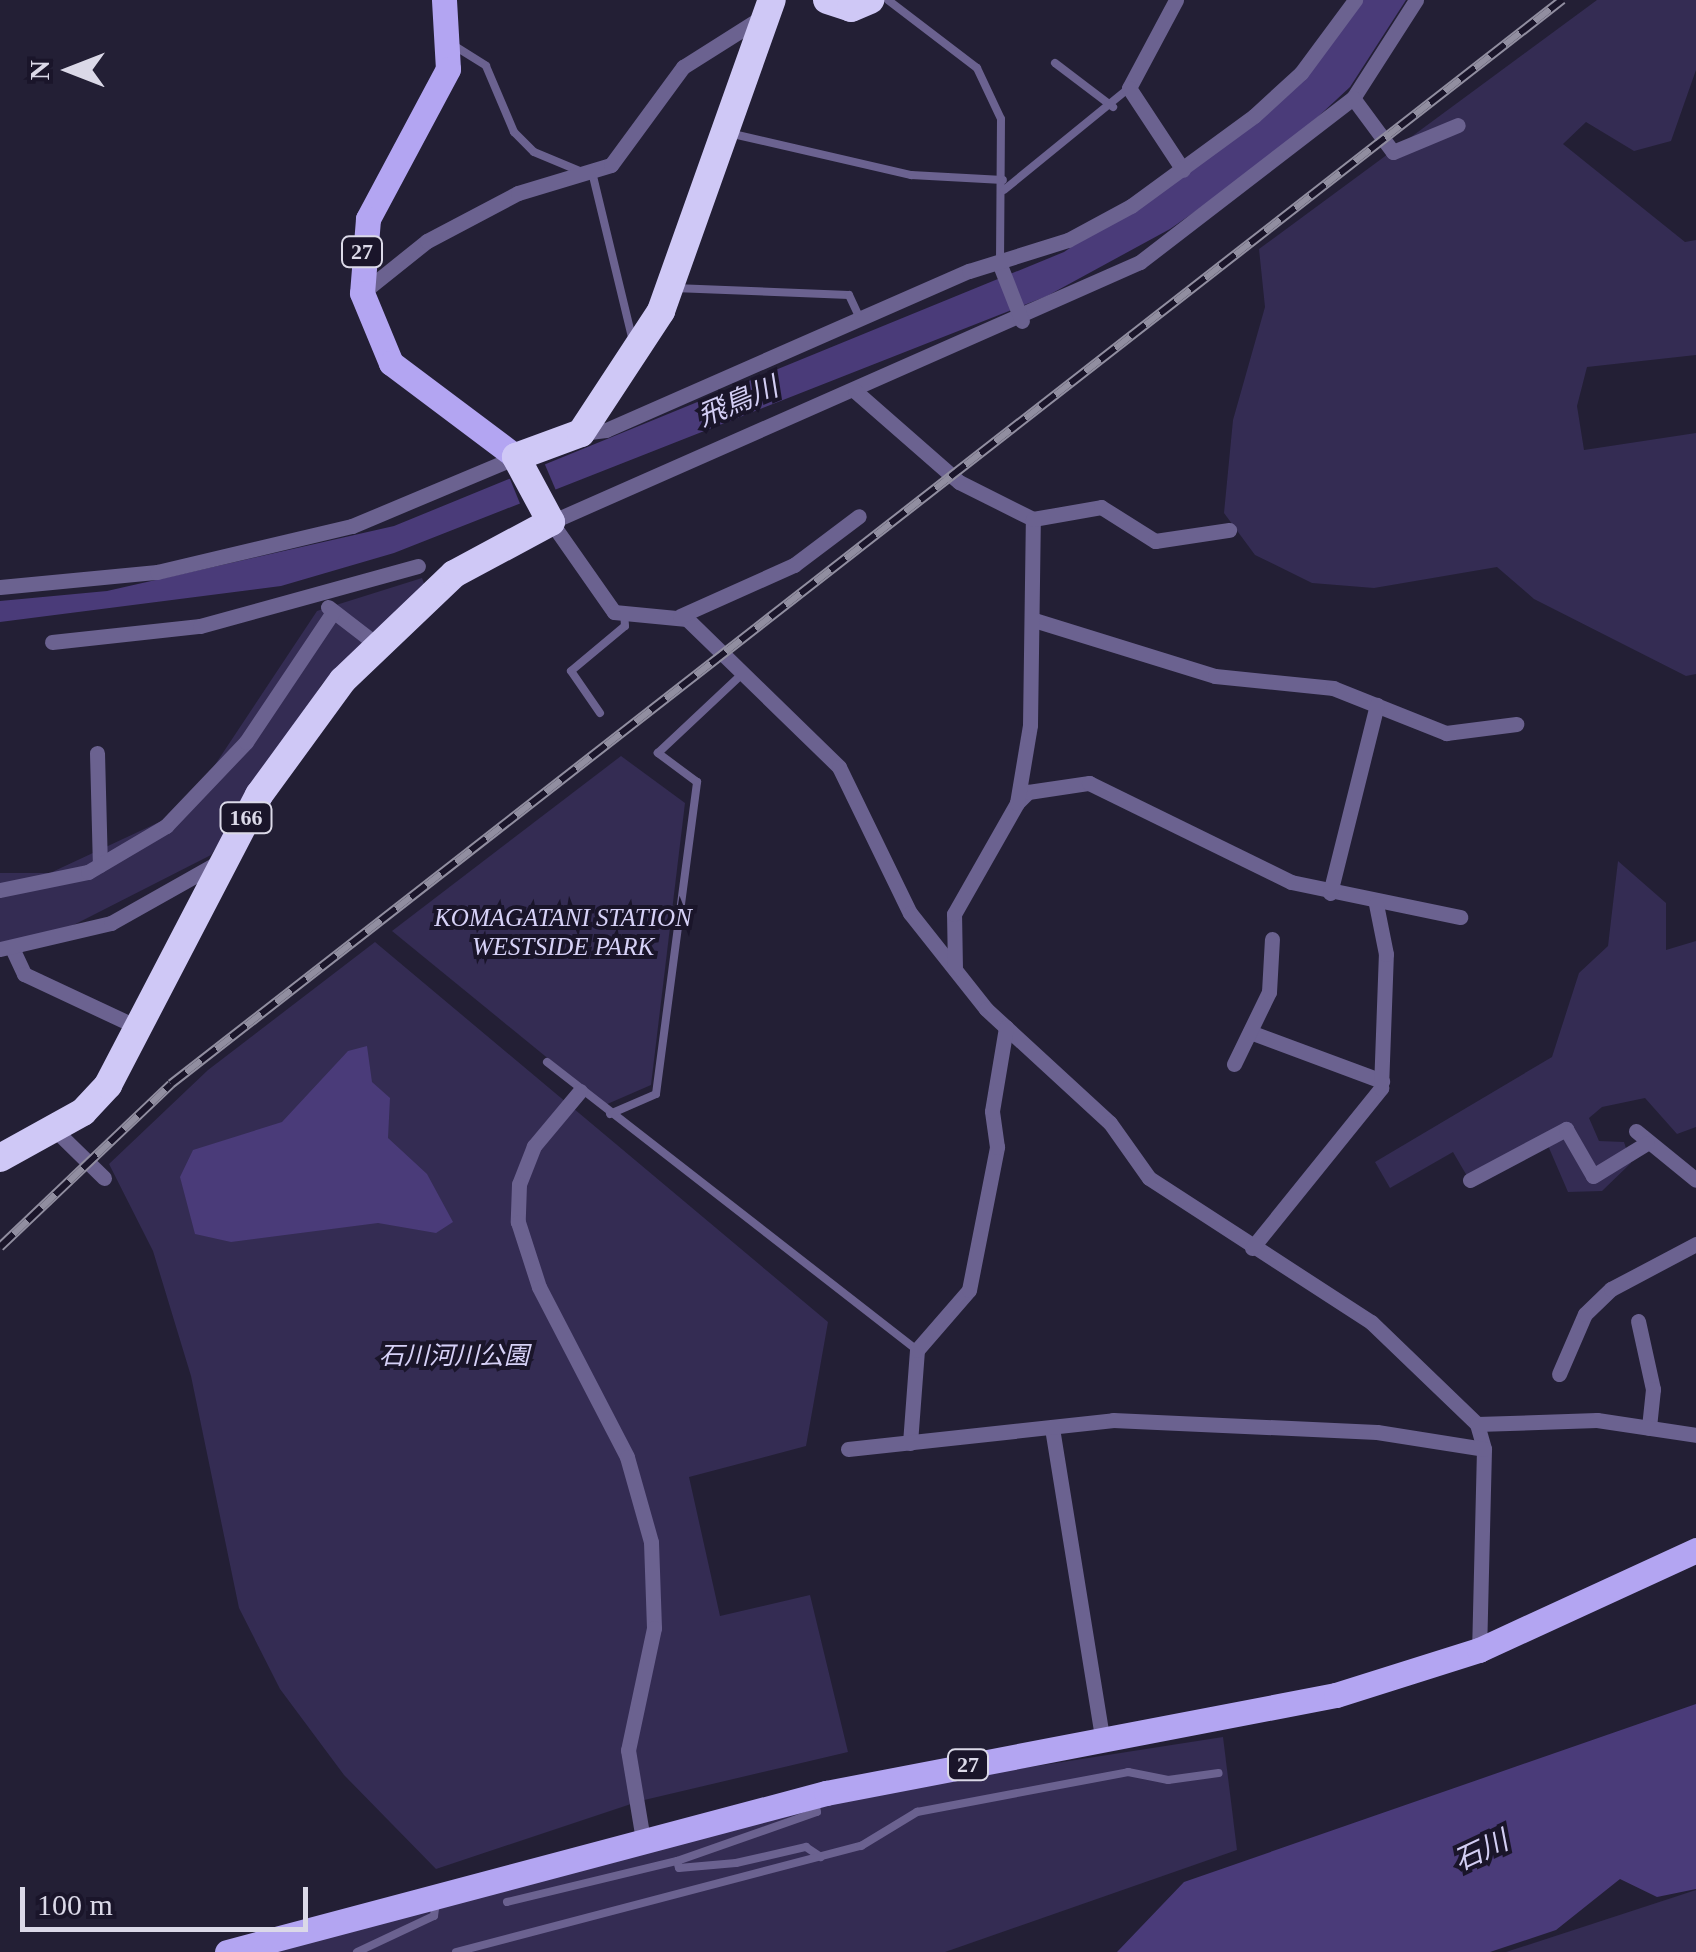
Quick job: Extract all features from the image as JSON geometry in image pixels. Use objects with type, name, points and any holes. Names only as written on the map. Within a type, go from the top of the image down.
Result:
[{"type":"highway","points":[[827,0],[851,8],[870,0]]},
{"type":"highway","points":[[549,514],[522,462],[581,432],[674,288],[722,132],[767,9]]},
{"type":"highway","name":"166","points":[[0,1158],[54,1129],[108,1085],[221,861],[300,733],[376,644],[454,574],[549,514]]},
{"type":"main road","name":"27","points":[[444,0],[449,42],[439,99],[368,219],[362,293],[391,363],[522,462]]},
{"type":"main road","name":"27","points":[[228,1952],[815,1796],[1336,1696],[1479,1650],[1696,1550]]},
{"type":"street","points":[[1176,0],[1129,88],[1183,170]]},
{"type":"street","points":[[581,432],[606,430],[859,316],[1001,268],[1068,240],[1183,170],[1301,73],[1355,0]]},
{"type":"street","points":[[859,516],[794,565],[680,616],[614,612],[549,514],[855,391],[1021,318],[1192,228],[1352,98],[1416,0]]},
{"type":"street","points":[[362,293],[427,241],[518,193],[589,172],[634,140],[684,67],[767,9]]},
{"type":"street","points":[[1352,98],[1393,152],[1458,125]]},
{"type":"street","points":[[1001,268],[1021,318]]},
{"type":"street","points":[[855,391],[959,482],[1032,519],[1101,507],[1155,541],[1229,530]]},
{"type":"street","points":[[0,587],[158,572],[352,526],[522,462]]},
{"type":"street","points":[[1017,803],[1034,620],[1032,519]]},
{"type":"street","points":[[52,642],[200,626],[317,598],[418,566]]},
{"type":"street","points":[[317,598],[376,644]]},
{"type":"street","points":[[0,890],[100,866],[194,802],[333,612]]},
{"type":"street","points":[[680,616],[740,678],[839,767],[904,902],[1006,1028],[1110,1123],[1149,1178],[1371,1322],[1477,1424],[1484,1449],[1479,1650]]},
{"type":"street","points":[[1034,620],[1214,676],[1333,688],[1466,736],[1516,724]]},
{"type":"street","points":[[1330,893],[1377,705]]},
{"type":"street","points":[[97,754],[100,866]]},
{"type":"street","points":[[78,777],[98,776]]},
{"type":"street","points":[[955,969],[954,914],[1017,803],[1028,792],[1088,782],[1330,893],[1460,917]]},
{"type":"street","points":[[137,1027],[24,974],[6,948],[111,923],[221,861]]},
{"type":"street","points":[[1252,1248],[1382,1081],[1386,954],[1376,904]]},
{"type":"street","points":[[1234,1064],[1269,992],[1272,938]]},
{"type":"street","points":[[910,1442],[917,1350],[969,1290],[997,1147],[992,1112],[1006,1028]]},
{"type":"street","points":[[1250,1032],[1382,1081]]},
{"type":"street","points":[[580,1091],[534,1146],[518,1222],[539,1287],[626,1457],[650,1542],[654,1628],[628,1750],[643,1840]]},
{"type":"street","points":[[54,1129],[104,1178]]},
{"type":"street","points":[[1470,1180],[1566,1130],[1593,1176],[1642,1137],[1696,1180]]},
{"type":"street","points":[[1559,1374],[1586,1314],[1612,1289],[1696,1244]]},
{"type":"street","points":[[1638,1321],[1653,1389],[1649,1428]]},
{"type":"street","points":[[848,1449],[1142,1420],[1377,1432],[1484,1449]]},
{"type":"street","points":[[1477,1424],[1649,1428],[1696,1435]]},
{"type":"street","points":[[1052,1428],[1103,1742]]},
{"type":"street","points":[[1696,1531],[1696,1542]]},
{"type":"lane","points":[[888,0],[977,68],[1001,119],[1001,268]]},
{"type":"lane","points":[[449,42],[486,66],[514,132],[534,152],[589,172],[634,345]]},
{"type":"lane","points":[[1055,63],[1113,106]]},
{"type":"lane","points":[[722,132],[911,175],[1004,185],[1113,106],[1129,88]]},
{"type":"lane","points":[[674,288],[849,294],[859,316]]},
{"type":"lane","points":[[600,713],[570,671],[625,626],[624,612]]},
{"type":"lane","points":[[610,1114],[656,1094],[697,782],[658,753],[740,678]]},
{"type":"lane","points":[[546,1062],[917,1350]]},
{"type":"lane","points":[[456,1952],[821,1857],[917,1812],[1128,1772],[1168,1780],[1219,1772]]},
{"type":"lane","points":[[506,1902],[678,1861],[816,1812],[815,1796]]},
{"type":"lane","points":[[678,1861],[736,1862],[806,1848],[821,1857]]},
{"type":"lane","points":[[356,1952],[434,1916],[437,1896]]},
{"type":"green space","points":[[1597,0],[1696,0],[1696,70],[1671,141],[1634,151],[1586,122],[1563,144],[1685,242],[1696,240],[1696,355],[1587,367],[1577,406],[1584,450],[1696,433],[1696,674],[1686,676],[1534,599],[1497,567],[1374,588],[1312,583],[1255,555],[1224,513],[1233,420],[1265,307],[1259,249]]},
{"type":"green space","points":[[422,578],[425,586],[322,684],[211,855],[50,937],[0,944],[0,873],[50,873],[185,810],[317,611]]},
{"type":"green space","name":"KOMAGATANI STATION WESTSIDE PARK","points":[[621,756],[685,803],[651,1085],[605,1105],[392,931]]},
{"type":"green space","points":[[1618,861],[1666,903],[1666,950],[1696,941],[1696,1127],[1677,1134],[1645,1098],[1602,1107],[1589,1118],[1599,1141],[1624,1142],[1631,1163],[1602,1191],[1568,1192],[1543,1134],[1467,1176],[1453,1152],[1390,1188],[1375,1162],[1552,1057],[1579,973],[1608,946]]},
{"type":"green space","name":"石川河川公園","points":[[375,942],[828,1322],[806,1446],[689,1477],[720,1616],[810,1595],[848,1752],[640,1801],[436,1869],[344,1775],[280,1689],[239,1608],[191,1376],[153,1251],[109,1164],[208,1070]]},
{"type":"green space","points":[[1223,1737],[1237,1850],[945,1952],[265,1952],[888,1789]]},
{"type":"green space","points":[[1696,1890],[1696,1952],[1506,1952]]},
{"type":"water","name":"飛鳥川","points":[[1362,0],[1406,0],[1350,87],[1279,153],[1170,229],[1047,296],[394,553],[281,586],[0,622],[0,601],[107,591],[394,526],[1064,252],[1270,112]]},
{"type":"water","points":[[367,1046],[372,1082],[390,1098],[388,1138],[427,1174],[453,1222],[436,1233],[378,1223],[231,1242],[195,1234],[180,1177],[193,1150],[282,1122],[348,1051]]},
{"type":"water","name":"石川","points":[[1696,1704],[1696,1889],[1657,1897],[1620,1879],[1556,1930],[1490,1952],[1117,1952],[1184,1882]]},
{"type":"pier","points":[[543,460],[560,500],[523,511],[508,474]]},
{"type":"railway","points":[[0,1247],[171,1084],[1562,0]]}]
